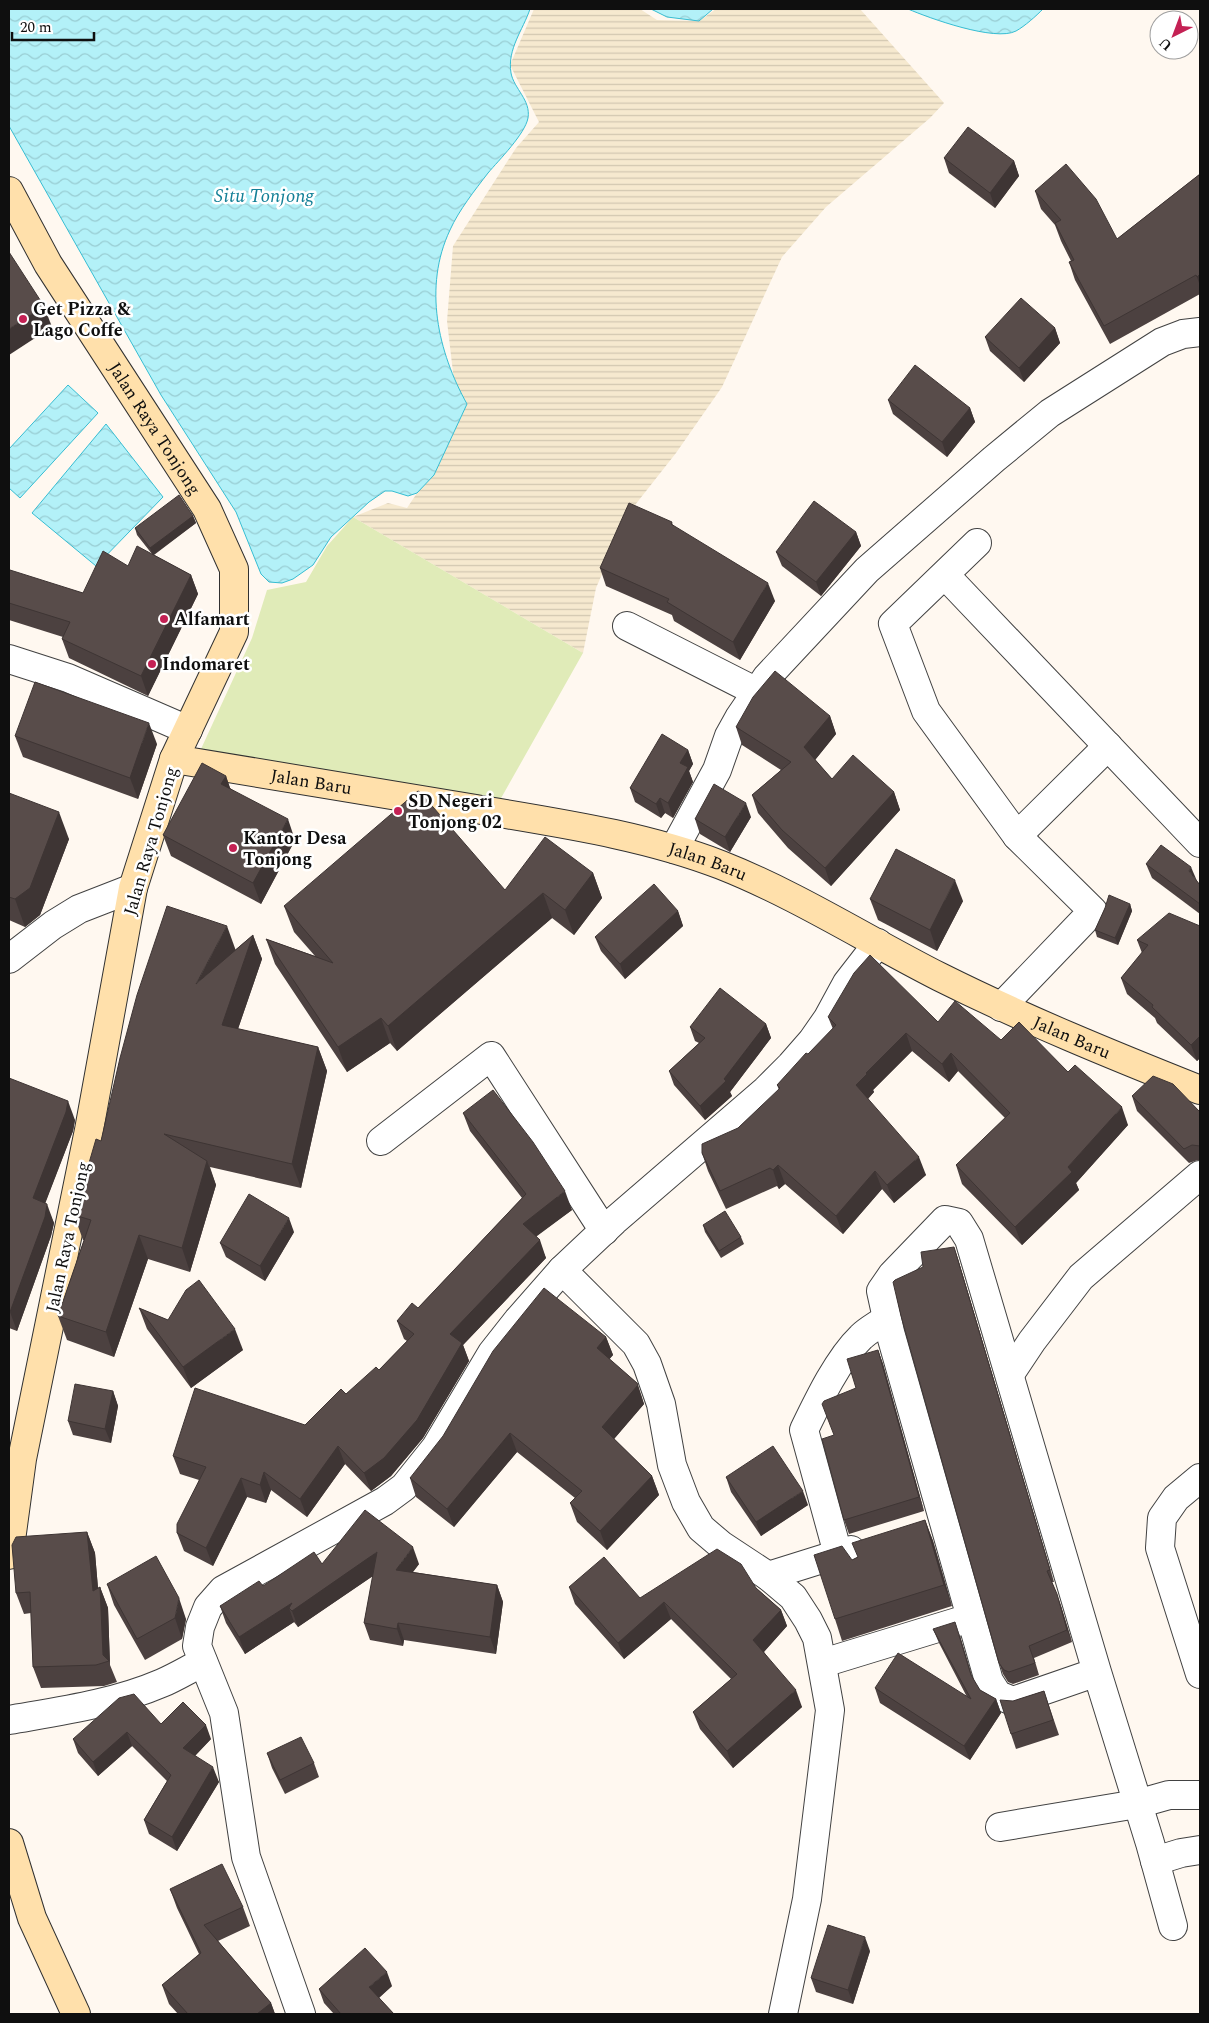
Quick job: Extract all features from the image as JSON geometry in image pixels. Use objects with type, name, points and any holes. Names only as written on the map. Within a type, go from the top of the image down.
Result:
[{"type":"main road","name":"Jalan Raya Tonjong","points":[[9,191],[48,264],[207,509],[234,569],[234,632],[174,759],[133,888],[89,1130],[22,1459],[9,1555]]},
{"type":"main road","name":"Jalan Baru","points":[[174,759],[583,827],[674,849],[720,865],[764,884],[1001,1007],[1200,1090]]},
{"type":"main road","points":[[9,1843],[32,1918],[76,2014]]},
{"type":"street","points":[[674,849],[718,770],[735,724],[767,677],[868,570],[907,534],[1043,419],[1162,342],[1183,334],[1200,332]]},
{"type":"street","points":[[977,543],[893,624],[926,711],[1017,836],[1093,911],[1001,1007]]},
{"type":"street","points":[[945,574],[1200,844]]},
{"type":"street","points":[[626,626],[757,692]]},
{"type":"street","points":[[9,659],[68,678],[188,730]]},
{"type":"street","points":[[1017,836],[1108,746]]},
{"type":"street","points":[[9,959],[53,925],[79,909],[133,888]]},
{"type":"street","points":[[301,2014],[246,1857],[224,1714],[197,1646],[200,1627],[208,1607],[223,1590],[385,1501],[404,1486],[436,1447],[492,1353],[518,1320],[562,1270],[766,1090],[791,1065],[823,1026],[847,983],[878,943]]},
{"type":"street","points":[[381,1141],[491,1056],[604,1231]]},
{"type":"street","points":[[1010,1374],[1032,1341],[1081,1277],[1200,1175]]},
{"type":"street","points":[[1096,1672],[1013,1701],[998,1695],[989,1680],[886,1319],[881,1291],[892,1275],[945,1220],[959,1223],[969,1239],[1096,1672],[1155,1861],[1173,1926]]},
{"type":"street","points":[[562,1270],[636,1344],[647,1364],[661,1404],[672,1465],[686,1502],[701,1528],[721,1545],[768,1576],[793,1597],[817,1638],[830,1710],[807,1899],[783,2014]]},
{"type":"street","points":[[838,1554],[804,1430],[815,1407],[850,1349],[863,1335],[886,1319]]},
{"type":"street","points":[[1200,1478],[1176,1498],[1162,1518],[1160,1548],[1200,1674]]},
{"type":"street","points":[[917,1530],[944,1521]]},
{"type":"street","points":[[768,1576],[873,1543]]},
{"type":"street","points":[[823,1664],[970,1618]]},
{"type":"street","points":[[9,1720],[94,1705],[128,1696],[162,1683],[203,1662]]},
{"type":"street","points":[[1000,1827],[1137,1804],[1169,1795],[1200,1795]]},
{"type":"street","points":[[1155,1861],[1181,1853],[1200,1850]]},
{"type":"shaded area","points":[[534,9],[640,9],[657,20],[699,21],[716,9],[860,9],[944,103],[930,118],[826,207],[782,257],[722,387],[676,453],[628,514],[596,588],[583,653],[353,517],[388,503],[407,508],[467,404],[454,381],[447,321],[453,246],[516,148],[539,122],[510,65]]},
{"type":"green space","points":[[353,517],[583,653],[500,800],[233,757],[201,749],[252,638],[267,590],[306,582],[327,546]]},
{"type":"water","name":"Situ Tonjong","points":[[9,9],[530,9],[513,48],[510,64],[515,84],[527,106],[528,118],[526,124],[517,139],[488,173],[458,215],[442,252],[437,274],[437,319],[442,341],[448,363],[467,404],[434,475],[417,493],[408,496],[385,491],[369,502],[331,537],[313,565],[293,579],[282,583],[269,582],[261,574],[236,512],[161,395],[9,126]]},
{"type":"water","points":[[651,9],[713,9],[699,21],[667,17]]},
{"type":"water","points":[[908,9],[1043,9],[1019,29],[1006,34],[962,28]]},
{"type":"water","points":[[68,385],[98,413],[20,498],[9,488],[9,449]]},
{"type":"water","points":[[106,424],[163,497],[96,566],[32,513]]},
{"type":"building","points":[[968,127],[1014,161],[990,193],[944,158]]},
{"type":"building","points":[[1066,164],[1096,199],[1117,239],[1200,174],[1200,274],[1104,326],[1069,262],[1074,260],[1055,223],[1061,220],[1035,191]]},
{"type":"building","points":[[9,252],[44,306],[9,329]]},
{"type":"building","points":[[1021,298],[1055,328],[1019,368],[985,337]]},
{"type":"building","points":[[915,365],[970,408],[942,442],[888,400]]},
{"type":"building","points":[[179,495],[193,516],[150,548],[135,528]]},
{"type":"building","points":[[814,501],[856,532],[816,582],[776,552]]},
{"type":"building","points":[[629,503],[672,522],[671,524],[768,583],[733,642],[667,602],[669,599],[600,568]]},
{"type":"building","points":[[137,546],[191,575],[141,676],[62,639],[70,622],[9,603],[10,570],[83,593],[103,551],[128,566]]},
{"type":"building","points":[[775,671],[830,716],[804,747],[832,779],[853,755],[894,792],[825,868],[782,830],[752,795],[791,762],[736,727],[753,697]]},
{"type":"building","points":[[35,682],[149,723],[130,778],[15,736]]},
{"type":"building","points":[[662,734],[688,750],[680,763],[688,767],[668,803],[660,798],[656,804],[630,788]]},
{"type":"building","name":"Kantor Desa Tonjong","points":[[202,763],[226,776],[221,784],[288,819],[253,883],[163,835]]},
{"type":"building","points":[[714,784],[746,803],[725,837],[695,819]]},
{"type":"building","points":[[418,791],[505,890],[545,837],[593,873],[565,910],[543,893],[388,1026],[381,1018],[338,1047],[266,939],[333,963],[284,906]]},
{"type":"building","points":[[9,793],[59,812],[30,888],[15,899],[9,897]]},
{"type":"building","points":[[1161,845],[1191,867],[1189,871],[1200,885],[1200,904],[1146,864]]},
{"type":"building","points":[[896,849],[955,880],[930,930],[870,899]]},
{"type":"building","points":[[654,884],[678,911],[620,964],[595,937]]},
{"type":"building","points":[[1109,895],[1130,904],[1115,938],[1095,930]]},
{"type":"building","points":[[167,906],[227,926],[196,984],[253,935],[222,1025],[318,1047],[292,1164],[164,1134],[207,1161],[182,1248],[139,1235],[106,1332],[58,1316],[91,1220],[74,1215],[75,1211],[96,1139],[101,1141],[137,995]]},
{"type":"building","points":[[1169,913],[1200,926],[1200,1036],[1191,1045],[1152,1007],[1153,1005],[1121,978],[1148,945],[1137,940]]},
{"type":"building","points":[[870,955],[938,1022],[955,1001],[1001,1040],[1019,1022],[1068,1072],[1075,1065],[1122,1107],[1068,1167],[1072,1172],[1015,1227],[956,1165],[1010,1113],[951,1053],[942,1064],[906,1033],[856,1085],[919,1157],[887,1185],[875,1171],[836,1216],[778,1165],[773,1170],[770,1168],[720,1191],[702,1153],[702,1144],[738,1128],[780,1088],[777,1085],[806,1053],[808,1054],[836,1025],[828,1017],[854,973]]},
{"type":"building","points":[[720,988],[766,1024],[724,1079],[726,1081],[700,1106],[669,1071],[705,1038],[690,1027]]},
{"type":"building","points":[[1153,1076],[1173,1084],[1200,1112],[1200,1146],[1192,1145],[1184,1149],[1132,1096]]},
{"type":"building","points":[[9,1078],[68,1101],[66,1112],[33,1198],[47,1204],[45,1217],[10,1312],[9,1312]]},
{"type":"building","points":[[493,1090],[533,1142],[565,1191],[523,1224],[540,1240],[450,1334],[462,1343],[417,1420],[384,1458],[364,1473],[338,1446],[300,1499],[264,1472],[260,1485],[241,1478],[206,1548],[177,1533],[177,1524],[206,1467],[173,1456],[195,1388],[305,1425],[341,1389],[346,1394],[376,1367],[379,1370],[414,1334],[397,1321],[412,1303],[418,1308],[526,1194],[463,1113]]},
{"type":"building","points":[[249,1194],[289,1218],[260,1266],[220,1243]]},
{"type":"building","points":[[725,1211],[741,1237],[719,1251],[703,1225]]},
{"type":"building","points":[[954,1247],[1050,1570],[1047,1571],[1057,1594],[1067,1630],[1029,1646],[1035,1663],[1009,1672],[1004,1670],[999,1663],[893,1282],[923,1267],[921,1252]]},
{"type":"building","points":[[199,1280],[235,1329],[183,1367],[139,1308],[168,1320],[186,1290]]},
{"type":"building","points":[[544,1288],[606,1337],[597,1348],[638,1385],[602,1427],[652,1476],[600,1531],[570,1503],[582,1491],[510,1433],[447,1509],[410,1478],[443,1436],[493,1351]]},
{"type":"building","points":[[878,1350],[919,1497],[844,1520],[822,1439],[834,1435],[822,1404],[824,1401],[856,1388],[847,1359]]},
{"type":"building","points":[[75,1384],[113,1391],[105,1429],[68,1421]]},
{"type":"building","points":[[773,1446],[803,1491],[756,1522],[726,1477]]},
{"type":"building","points":[[365,1510],[413,1547],[396,1570],[497,1585],[490,1637],[398,1623],[397,1629],[364,1623],[377,1552],[292,1611],[289,1608],[292,1603],[239,1637],[220,1606],[259,1581],[263,1586],[314,1552],[322,1564]]},
{"type":"building","points":[[925,1520],[944,1585],[835,1619],[814,1555],[842,1546],[852,1560],[858,1557],[852,1543]]},
{"type":"building","points":[[87,1532],[93,1591],[100,1587],[103,1655],[109,1661],[96,1665],[33,1667],[30,1592],[16,1593],[12,1545],[16,1537]]},
{"type":"building","points":[[717,1549],[741,1564],[756,1588],[781,1610],[753,1640],[796,1690],[727,1751],[693,1712],[737,1674],[664,1602],[618,1643],[569,1587],[604,1557],[640,1598]]},
{"type":"building","points":[[156,1556],[179,1598],[175,1618],[137,1639],[107,1584]]},
{"type":"building","points":[[955,1622],[971,1675],[980,1690],[996,1699],[964,1746],[875,1688],[898,1653],[971,1699],[933,1629]]},
{"type":"building","points":[[1044,1691],[1053,1720],[1011,1734],[1000,1700],[1013,1701]]},
{"type":"building","points":[[134,1694],[161,1724],[183,1702],[206,1725],[183,1748],[213,1767],[172,1837],[144,1820],[171,1775],[127,1732],[93,1762],[73,1739],[119,1698]]},
{"type":"building","points":[[301,1737],[314,1763],[280,1780],[267,1753]]},
{"type":"building","points":[[222,1864],[243,1907],[204,1925],[271,2003],[257,2014],[188,2014],[162,1985],[201,1953],[170,1889]]},
{"type":"building","points":[[828,1925],[865,1937],[848,1990],[811,1978]]},
{"type":"building","points":[[365,1948],[387,1972],[369,1987],[394,2014],[341,2014],[319,1989]]},
{"type":"place","name":"Get Pizza & Lago Coffe","points":[[23,319]]},
{"type":"place","name":"Alfamart","points":[[164,619]]},
{"type":"place","name":"Indomaret","points":[[152,664]]},
{"type":"place","name":"SD Negeri Tonjong 02","points":[[398,811]]},
{"type":"place","name":"Kantor Desa Tonjong","points":[[233,848]]}]
